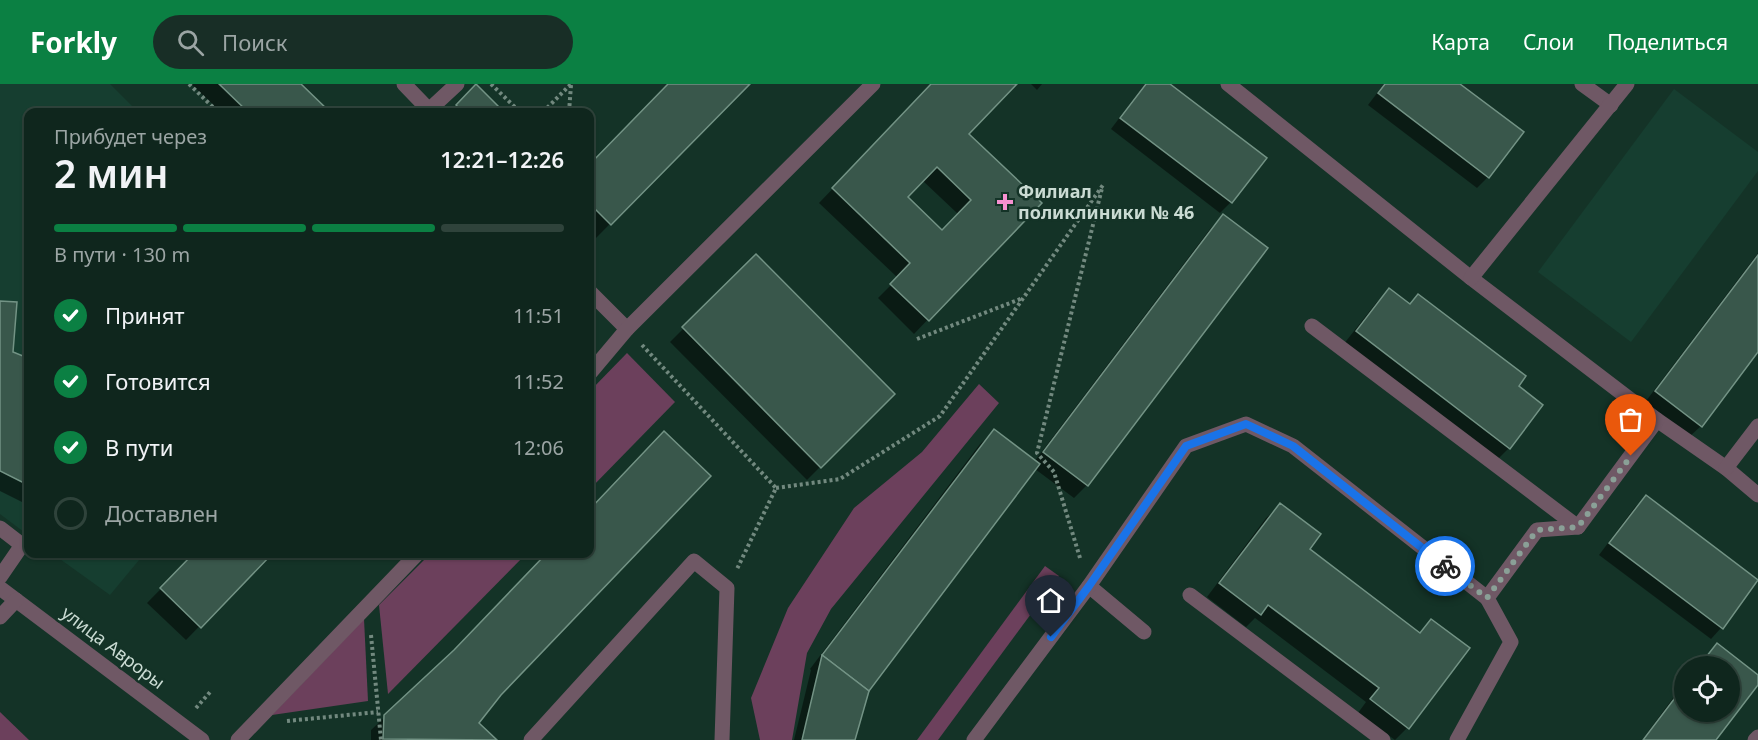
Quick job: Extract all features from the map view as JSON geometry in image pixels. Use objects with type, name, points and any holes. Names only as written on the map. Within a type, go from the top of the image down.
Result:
[{"type":"street","points":[[404,84],[427,108]]},
{"type":"street","points":[[433,108],[457,84]]},
{"type":"street","points":[[594,368],[627,329],[873,84]]},
{"type":"street","points":[[1228,84],[1471,278],[1657,420],[1726,468],[1758,495]]},
{"type":"street","points":[[1582,84],[1611,105]]},
{"type":"street","points":[[1471,278],[1627,84]]},
{"type":"street","points":[[594,296],[627,329]]},
{"type":"street","points":[[1312,326],[1578,527]]},
{"type":"street","points":[[1487,598],[1537,530],[1578,527],[1657,420]]},
{"type":"street","points":[[974,740],[1089,586],[1186,446],[1246,424],[1293,446],[1487,598],[1511,642],[1457,740]]},
{"type":"street","points":[[1726,468],[1758,426]]},
{"type":"street","points":[[0,528],[22,545],[0,577]]},
{"type":"street","points":[[238,740],[413,558]]},
{"type":"street","points":[[531,740],[694,561],[727,588],[722,740]]},
{"type":"street","points":[[1089,586],[1144,632]]},
{"type":"street","name":"улица Авроры","points":[[0,588],[202,740]]},
{"type":"street","points":[[1190,595],[1383,740]]},
{"type":"street","points":[[0,617],[16,600]]},
{"type":"path","points":[[189,84],[214,108]]},
{"type":"path","points":[[491,84],[516,108]]},
{"type":"path","points":[[547,108],[571,84]]},
{"type":"path","points":[[569,108],[571,84]]},
{"type":"path","points":[[776,488],[840,479],[939,416],[1103,185],[1037,453],[1054,472],[1089,586]]},
{"type":"path","points":[[917,339],[1023,298]]},
{"type":"path","points":[[627,329],[776,488]]},
{"type":"path","points":[[727,588],[776,488]]},
{"type":"path","points":[[368,604],[381,740]]},
{"type":"path","points":[[254,724],[378,712]]},
{"type":"shaded area","points":[[0,84],[110,84],[134,108],[24,108],[24,532],[0,514]]},
{"type":"shaded area","points":[[1674,89],[1758,152],[1758,171],[1631,342],[1538,272]]},
{"type":"shaded area","points":[[627,353],[675,402],[594,485],[594,387]]},
{"type":"shaded area","points":[[979,384],[999,403],[831,609],[807,653],[792,740],[760,740],[751,698],[788,608],[854,508],[922,452]]},
{"type":"shaded area","points":[[59,558],[141,558],[110,595]]},
{"type":"shaded area","points":[[426,558],[522,558],[388,694],[379,605]]},
{"type":"shaded area","points":[[1045,566],[1059,576],[938,740],[917,740]]},
{"type":"shaded area","points":[[364,619],[368,701],[272,715]]},
{"type":"shaded area","points":[[0,712],[29,740],[0,740]]},
{"type":"building","points":[[219,84],[301,84],[326,108],[244,108]]},
{"type":"building","points":[[476,84],[500,108],[459,108],[456,105]]},
{"type":"building","points":[[668,84],[750,84],[611,225],[594,208],[594,160]]},
{"type":"building","name":"Филиал поликлиники № 46","points":[[931,84],[1017,84],[969,134],[1042,203],[929,321],[890,284],[910,263],[832,188]],"holes":[[[937,167],[971,200],[942,230],[908,197]]]},
{"type":"building","points":[[1146,84],[1170,84],[1267,158],[1232,203],[1120,118]]},
{"type":"building","points":[[1385,84],[1460,84],[1524,132],[1489,178],[1378,93]]},
{"type":"building","points":[[1223,214],[1268,248],[1088,486],[1043,452]]},
{"type":"building","points":[[756,254],[895,394],[821,468],[682,327]]},
{"type":"building","points":[[1758,255],[1758,352],[1702,427],[1655,391]]},
{"type":"building","points":[[1389,288],[1410,304],[1418,294],[1526,376],[1519,386],[1543,405],[1510,449],[1356,331]]},
{"type":"building","points":[[0,301],[17,302],[13,352],[24,356],[24,483],[0,471]]},
{"type":"building","points":[[994,429],[1040,464],[869,691],[822,655]]},
{"type":"building","points":[[664,431],[711,476],[501,695],[479,723],[497,740],[383,739],[384,715],[454,650],[542,558],[594,558],[594,505]]},
{"type":"building","points":[[1646,495],[1758,580],[1723,629],[1609,543]]},
{"type":"building","points":[[1280,503],[1321,534],[1310,549],[1420,633],[1431,619],[1470,648],[1409,729],[1370,699],[1379,688],[1268,605],[1261,615],[1219,583]]},
{"type":"building","points":[[189,558],[268,558],[201,628],[160,588]]},
{"type":"building","points":[[1717,643],[1734,656],[1707,656]]},
{"type":"building","points":[[822,655],[869,691],[855,740],[802,740]]},
{"type":"building","points":[[1740,661],[1758,675],[1758,685],[1740,709]]},
{"type":"building","points":[[1674,699],[1674,722],[1730,722],[1716,740],[1643,740]]},
{"type":"way so far","points":[[1445,566],[1487,598],[1537,530],[1578,527],[1631,456]]},
{"type":"place","name":"Филиал поликлиники № 46","points":[[1005,202]]},
{"type":"route","points":[[1051,637],[1186,446],[1246,424],[1293,446],[1445,566]]}]
